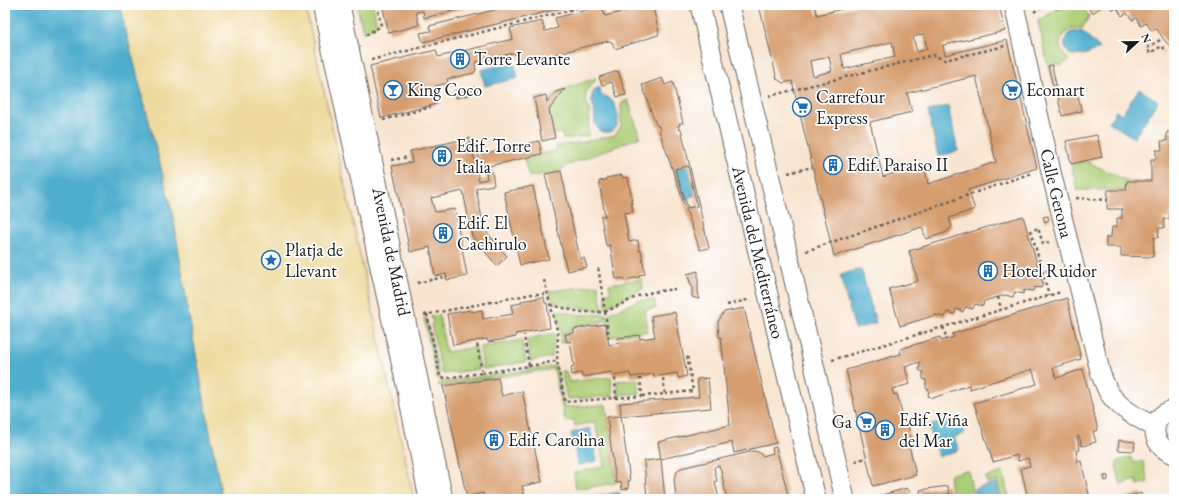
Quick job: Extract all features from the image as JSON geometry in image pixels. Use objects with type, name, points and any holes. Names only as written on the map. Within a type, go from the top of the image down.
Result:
[{"type":"street","points":[[322,5],[429,499]]},
{"type":"street","name":"Avenida de Madrid","points":[[340,5],[443,499]]},
{"type":"street","name":"Avenida del Mediterráneo","points":[[700,5],[816,499]]},
{"type":"street","name":"Avenida del Mediterráneo","points":[[729,5],[845,499]]},
{"type":"street","name":"Calle Gerona","points":[[1014,5],[1050,167],[1101,375],[1109,392],[1118,403],[1137,418],[1155,427]]},
{"type":"street","points":[[1174,410],[1163,414],[1155,427],[1157,442],[1162,448],[1174,454]]},
{"type":"path","points":[[347,40],[363,36],[381,26],[377,5]]},
{"type":"path","points":[[353,64],[590,5]]},
{"type":"path","points":[[1160,40],[1147,48],[1150,53],[1162,46],[1167,52]]},
{"type":"path","points":[[751,100],[933,55],[945,60],[1022,42]]},
{"type":"path","points":[[365,124],[431,107]]},
{"type":"path","points":[[770,178],[812,167]]},
{"type":"path","points":[[788,257],[1050,167]]},
{"type":"path","points":[[1058,197],[1108,200]]},
{"type":"path","points":[[1049,296],[1041,272],[1031,231],[1038,228],[1043,244],[1068,237]]},
{"type":"path","points":[[598,266],[609,338]]},
{"type":"path","points":[[1041,272],[1049,270]]},
{"type":"path","points":[[399,287],[444,277]]},
{"type":"path","points":[[544,280],[558,334],[557,361],[565,402],[693,391],[687,356]]},
{"type":"path","points":[[814,365],[1080,287]]},
{"type":"path","points":[[551,306],[580,312],[605,312],[638,296],[675,289]]},
{"type":"path","points":[[406,318],[532,294],[548,294]]},
{"type":"path","points":[[998,297],[1001,309]]},
{"type":"path","points":[[427,314],[440,376],[445,378],[557,361]]},
{"type":"path","points":[[943,327],[948,339]]},
{"type":"path","points":[[524,335],[529,366]]},
{"type":"path","points":[[477,343],[482,373]]},
{"type":"path","points":[[615,378],[616,398]]},
{"type":"path","points":[[640,378],[642,396]]},
{"type":"path","points":[[663,378],[665,394]]},
{"type":"green space","points":[[357,5],[373,5],[377,25],[363,33]]},
{"type":"green space","points":[[1064,5],[1081,5],[1089,16],[1082,29],[1070,29],[1064,34],[1060,42],[1063,53],[1069,60],[1061,66],[1056,64],[1048,66],[1038,21]]},
{"type":"green space","points":[[596,78],[586,94],[586,101],[590,116],[588,136],[563,139],[562,133],[554,134],[549,110],[565,89]]},
{"type":"green space","points":[[628,100],[640,137],[566,166],[561,171],[529,177],[524,158],[557,150],[556,146],[615,135],[621,127],[621,104]]},
{"type":"green space","points":[[1086,161],[1127,181],[1126,190],[1077,190],[1071,164]]},
{"type":"green space","points":[[642,279],[643,289],[606,307],[605,293],[611,293],[609,284]]},
{"type":"green space","points":[[598,285],[603,310],[578,308],[559,304],[553,300],[549,291]]},
{"type":"green space","points":[[639,300],[654,300],[656,308],[645,310],[648,331],[610,337],[606,315]]},
{"type":"green space","points":[[556,310],[580,315],[605,314],[605,321],[572,327],[572,331],[564,333],[565,342],[560,343],[561,332]]},
{"type":"green space","points":[[439,315],[446,352],[476,347],[480,369],[444,374],[442,373],[431,324],[433,322],[431,316]]},
{"type":"green space","points":[[426,317],[440,379],[437,379],[424,318]]},
{"type":"green space","points":[[555,333],[552,357],[530,361],[527,339]]},
{"type":"green space","points":[[522,340],[526,362],[483,369],[480,347]]},
{"type":"green space","points":[[556,366],[564,407],[606,405],[616,483],[576,489],[574,473],[604,466],[595,422],[575,426],[574,420],[565,421],[554,369],[439,386],[438,383]]},
{"type":"green space","points":[[561,371],[566,371],[569,382],[611,377],[613,396],[567,399]]},
{"type":"green space","points":[[637,379],[640,393],[618,395],[617,381]]},
{"type":"green space","points":[[1130,457],[1136,463],[1143,461],[1148,482],[1138,485],[1136,480],[1121,485],[1116,465],[1118,461]]},
{"type":"green space","points":[[968,470],[974,499],[952,499],[949,475]]},
{"type":"green space","points":[[1003,472],[1009,499],[1001,499],[997,481],[987,483],[986,477]]},
{"type":"sand","name":"Platja de Llevant","points":[[119,5],[305,5],[414,499],[222,499],[187,305],[173,215]]},
{"type":"water","points":[[5,5],[119,5],[173,215],[187,305],[222,499],[5,499]]},
{"type":"water","points":[[1077,31],[1083,32],[1100,48],[1081,55],[1069,54],[1065,46],[1066,38],[1069,33]]},
{"type":"water","points":[[514,62],[518,78],[485,86],[481,70]]},
{"type":"water","points":[[600,88],[601,96],[606,96],[612,101],[617,112],[618,123],[616,128],[612,131],[600,131],[595,124],[594,108],[591,100],[595,89]]},
{"type":"water","points":[[1139,89],[1158,101],[1134,138],[1109,122],[1116,111],[1122,114]]},
{"type":"water","points":[[948,106],[958,151],[938,156],[928,111]]},
{"type":"water","points":[[688,166],[695,195],[685,199],[675,169]]},
{"type":"water","points":[[861,269],[876,323],[855,329],[840,275]]},
{"type":"water","points":[[959,417],[964,434],[954,437],[959,450],[938,457],[929,426]]},
{"type":"water","points":[[590,428],[597,461],[578,465],[571,433]]},
{"type":"water","points":[[996,483],[1000,499],[976,499],[976,488]]},
{"type":"water","points":[[619,492],[621,499],[595,499],[595,497]]},
{"type":"building","points":[[382,5],[474,6],[424,18],[423,11],[416,12],[419,25],[389,33]]},
{"type":"building","points":[[515,5],[571,6],[423,42],[420,33],[431,31],[429,26]]},
{"type":"building","name":"Torre Levante","points":[[651,5],[653,7],[659,33],[658,35],[615,49],[612,42],[609,41],[521,62],[519,61],[518,56],[513,53],[476,62],[476,70],[474,73],[447,79],[448,83],[435,86],[437,96],[435,97],[437,104],[381,118],[370,66],[436,50],[438,57],[513,39],[510,28],[542,21],[545,31],[558,28],[555,18],[602,6],[605,16]]},
{"type":"building","points":[[759,5],[814,5],[817,15],[860,5],[999,5],[1005,31],[943,45],[945,55],[1007,40],[1037,168],[968,190],[975,209],[949,218],[952,226],[947,232],[926,239],[922,227],[834,256],[792,81],[783,83],[777,79]],"holes":[[[924,34],[927,49],[917,52],[913,37]],[[892,42],[895,57],[844,69],[841,54]],[[829,57],[832,71],[813,76],[810,61]],[[976,76],[996,162],[928,184],[924,164],[883,177],[870,122],[912,112],[907,93]]]},
{"type":"building","points":[[1054,5],[1064,5],[1057,9]]},
{"type":"building","points":[[1086,5],[1105,5],[1092,13]]},
{"type":"building","points":[[1109,5],[1174,5],[1174,50],[1165,41],[1156,28],[1152,31],[1146,23],[1141,26],[1137,18],[1132,20],[1127,13],[1122,16],[1117,8],[1113,10]]},
{"type":"building","points":[[1052,65],[1056,85],[1053,86],[1048,66]]},
{"type":"building","points":[[618,71],[626,95],[617,97],[612,82],[602,85],[599,77]]},
{"type":"building","points":[[662,78],[665,85],[673,82],[683,123],[679,123],[680,125],[678,126],[679,130],[681,129],[709,248],[700,250],[659,130],[659,126],[657,126],[653,117],[642,85]],"holes":[[[688,166],[697,206],[688,208],[675,169]]]},
{"type":"building","points":[[475,87],[477,93],[456,98],[455,91]]},
{"type":"building","points":[[565,89],[549,110],[555,138],[542,141],[534,98],[546,95],[547,102],[556,92]]},
{"type":"building","points":[[1077,93],[1082,111],[1062,116],[1058,98]]},
{"type":"building","points":[[1167,132],[1174,132],[1174,210],[1170,210],[1169,219],[1164,219],[1164,228],[1159,228],[1158,238],[1154,237],[1153,257],[1121,256],[1121,247],[1106,247],[1106,237],[1111,237],[1112,227],[1117,227],[1117,218],[1122,218],[1122,209],[1107,209],[1108,190],[1126,190],[1127,181],[1151,181],[1151,159],[1156,159],[1156,150],[1162,150],[1161,141],[1167,141]]},
{"type":"building","points":[[1097,135],[1102,157],[1071,164],[1066,141]]},
{"type":"building","points":[[470,138],[479,181],[487,179],[486,172],[492,171],[494,185],[476,188],[484,229],[507,256],[497,266],[472,236],[463,191],[431,198],[435,212],[455,209],[467,276],[447,280],[446,274],[435,276],[430,247],[410,252],[392,166],[412,162],[410,151]]},
{"type":"building","points":[[539,141],[542,154],[480,168],[478,155]]},
{"type":"building","points":[[561,171],[580,259],[584,258],[587,267],[567,271],[545,174]]},
{"type":"building","points":[[622,175],[623,178],[628,177],[632,200],[633,212],[624,213],[629,242],[638,240],[639,251],[641,250],[645,274],[639,275],[640,277],[624,280],[623,278],[616,279],[610,245],[606,246],[601,216],[605,216],[599,181]]},
{"type":"building","points":[[533,186],[549,259],[520,265],[504,192]]},
{"type":"building","name":"Hotel Ruidor","points":[[1023,216],[1043,284],[1041,288],[1035,287],[1033,291],[1024,290],[1023,294],[1015,292],[1013,297],[1005,295],[984,301],[983,306],[975,304],[973,309],[965,307],[963,312],[956,309],[955,314],[947,312],[945,317],[936,315],[900,326],[889,289],[918,281],[909,251]]},
{"type":"building","points":[[1048,216],[1049,220],[1045,222],[1043,217]]},
{"type":"building","points":[[698,271],[699,299],[692,297],[692,287],[687,274]]},
{"type":"building","points":[[544,297],[545,303],[547,303],[550,328],[515,334],[516,337],[488,342],[487,339],[453,345],[447,314],[470,310],[471,312],[482,310],[483,319],[513,314],[511,305],[521,303],[521,301]]},
{"type":"building","points":[[1067,298],[1081,359],[1053,368],[1056,378],[1083,369],[1098,430],[1093,432],[1096,442],[1082,446],[1079,436],[1077,437],[1080,450],[1076,451],[1078,462],[1081,461],[1090,499],[1028,499],[1021,468],[1030,466],[1028,458],[1018,461],[1017,455],[993,462],[974,403],[1037,384],[1032,369],[970,389],[969,385],[933,398],[928,396],[929,390],[926,388],[926,380],[923,379],[923,372],[919,370],[920,362],[905,367],[910,384],[892,389],[894,395],[897,394],[904,422],[907,421],[911,439],[908,440],[916,475],[873,486],[846,370],[901,354],[900,349],[940,337],[941,341],[954,337],[952,334]]},
{"type":"building","points":[[744,308],[776,443],[734,453],[732,442],[661,459],[658,442],[730,425],[721,337],[719,337],[718,322],[724,312]]},
{"type":"building","points":[[675,312],[687,376],[678,378],[677,373],[654,377],[654,374],[631,377],[630,373],[613,376],[612,372],[582,377],[581,373],[572,375],[571,367],[574,366],[570,341],[567,342],[565,334],[574,333],[574,329],[605,324],[609,345],[619,343],[618,338],[639,335],[640,339],[655,337],[651,316]]},
{"type":"building","name":"Edif. Carolina","points":[[498,378],[502,396],[522,391],[542,482],[522,486],[525,498],[484,499],[483,493],[467,497],[464,485],[443,386]]},
{"type":"building","points":[[708,378],[711,408],[621,416],[620,403],[699,397],[697,379]]},
{"type":"building","points":[[621,416],[630,481],[628,481],[629,488],[622,490],[621,482],[616,483],[607,417]]},
{"type":"building","points":[[1119,440],[1135,442],[1134,451],[1118,450]]},
{"type":"building","points":[[776,447],[789,499],[727,499],[721,470],[719,466],[716,466],[714,468],[717,481],[715,482],[719,499],[676,499],[674,478],[678,470],[681,468],[754,451],[763,456],[773,453],[772,448]]},
{"type":"building","points":[[661,459],[665,499],[647,499],[644,461]]},
{"type":"building","points":[[1104,476],[1108,476],[1108,480],[1105,481]]},
{"type":"building","points":[[948,486],[950,499],[921,499],[920,490]]},
{"type":"building","points":[[907,488],[915,499],[876,499],[876,497]]},
{"type":"building","points":[[1141,493],[1143,499],[1127,499],[1127,497]]},
{"type":"place","name":"Torre Levante","points":[[460,59]]},
{"type":"place","name":"King Coco","points":[[393,90]]},
{"type":"place","name":"Ecomart","points":[[1012,90]]},
{"type":"place","name":"Carrefour Express","points":[[802,107]]},
{"type":"place","name":"Edif. Torre Italia","points":[[442,156]]},
{"type":"place","name":"Edif. Paraiso II","points":[[833,165]]},
{"type":"place","name":"Edif. El Cachirulo","points":[[443,233]]},
{"type":"place","name":"Platja de Llevant","points":[[271,260]]},
{"type":"place","name":"Hotel Ruidor","points":[[988,271]]},
{"type":"place","name":"Ga","points":[[866,422]]},
{"type":"place","name":"Edif. Viña del Mar","points":[[885,430]]},
{"type":"place","name":"Edif. Carolina","points":[[494,440]]}]
